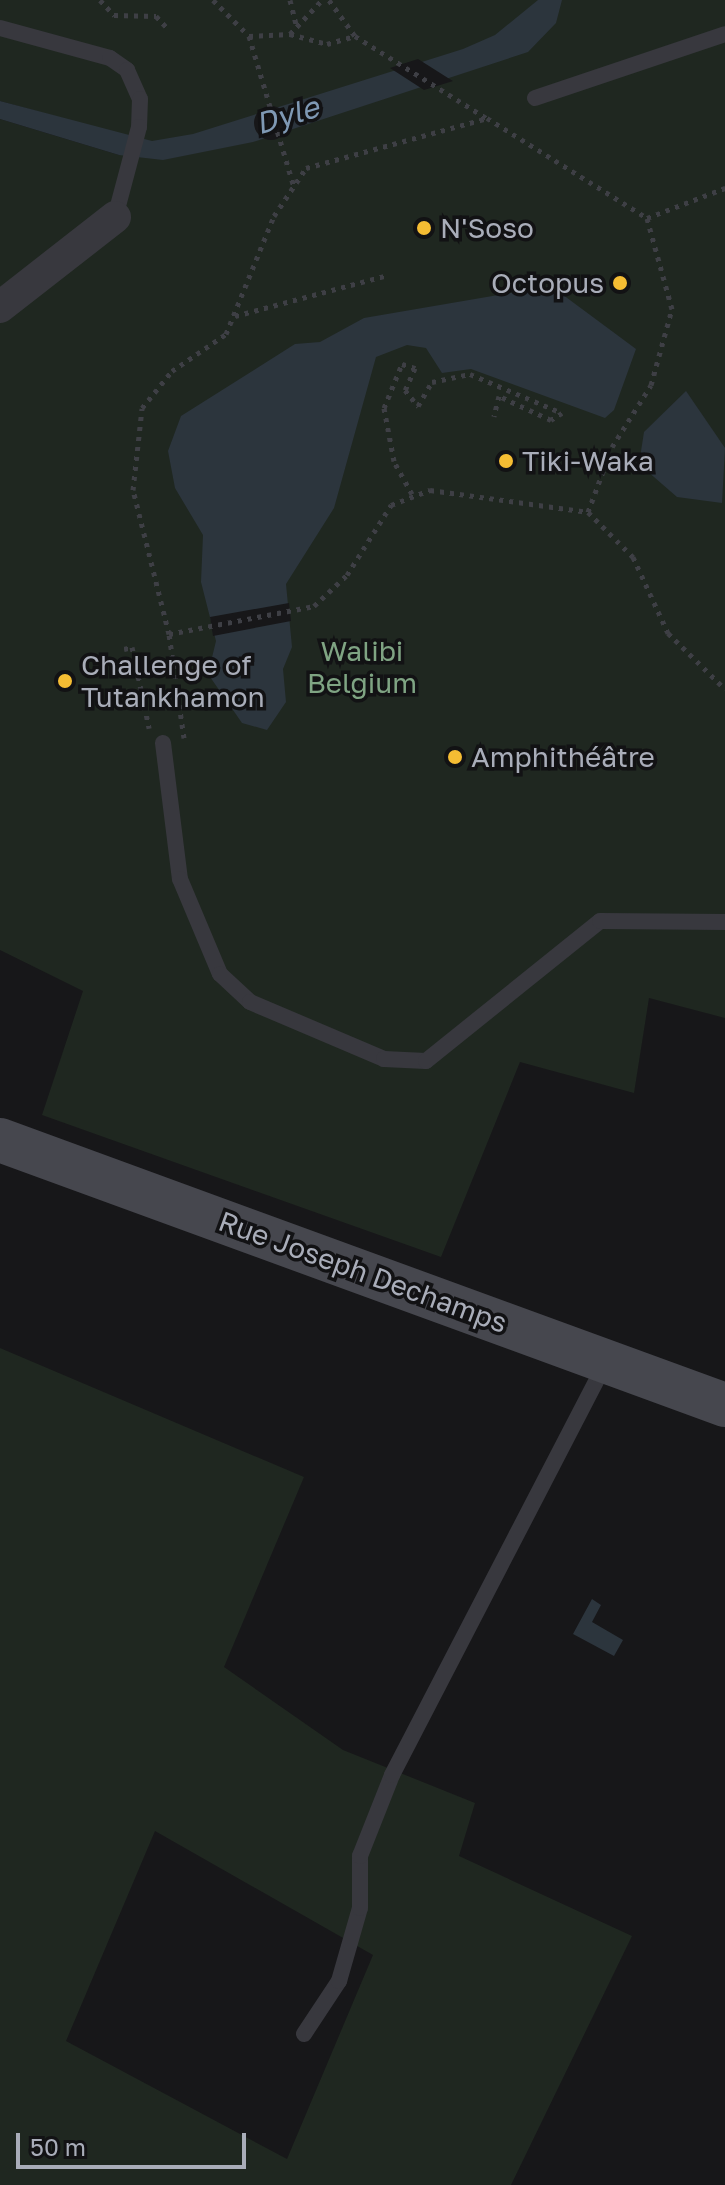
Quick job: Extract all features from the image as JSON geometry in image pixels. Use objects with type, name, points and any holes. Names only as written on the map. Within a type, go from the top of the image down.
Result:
[{"type":"street","points":[[0,307],[120,208]]},
{"type":"street","name":"Rue Joseph Dechamps","points":[[0,1140],[725,1405]]},
{"type":"lane","points":[[0,28],[110,58],[136,85],[139,127],[120,208]]},
{"type":"lane","points":[[535,98],[725,34]]},
{"type":"lane","points":[[163,743],[180,879],[220,974],[250,1002],[384,1059],[426,1061],[600,921],[725,922]]},
{"type":"lane","points":[[304,2034],[339,1981],[360,1908],[360,1856],[392,1775],[607,1361]]},
{"type":"path","points":[[100,0],[114,15],[156,16],[169,30]]},
{"type":"path","points":[[213,0],[249,36],[262,93],[294,187]]},
{"type":"path","points":[[290,0],[297,28]]},
{"type":"path","points":[[290,34],[322,0]]},
{"type":"path","points":[[329,0],[355,36],[647,218],[672,309],[651,385],[612,447],[588,512]]},
{"type":"path","points":[[249,36],[290,34],[327,44],[355,36]]},
{"type":"path","points":[[124,649],[132,647],[152,745],[189,737],[169,634],[133,490],[142,408],[172,371],[226,334],[248,273],[306,168],[487,118]]},
{"type":"path","points":[[647,218],[725,188]]},
{"type":"path","points":[[235,316],[388,275]]},
{"type":"path","points":[[412,494],[402,473],[384,408],[402,364],[415,368],[405,390],[418,406],[425,388],[440,378],[470,374],[562,413],[551,420],[499,396]]},
{"type":"path","points":[[494,416],[503,386]]},
{"type":"path","points":[[169,634],[295,612],[331,592],[391,505],[412,494],[430,490],[588,512],[633,557],[668,633],[725,689]]},
{"type":"green space","name":"Walibi Belgium","points":[[0,0],[725,0],[725,1018],[649,998],[634,1093],[520,1062],[441,1257],[42,1115],[83,991],[0,950],[0,119],[119,155],[123,135],[0,101]]},
{"type":"green space","points":[[0,1348],[304,1477],[224,1667],[343,1750],[475,1803],[459,1856],[632,1936],[511,2185],[0,2185]],"holes":[[[155,1831],[373,1955],[287,2159],[66,2041]]]},
{"type":"water","name":"Dyle","points":[[538,0],[562,0],[556,23],[528,52],[253,142],[163,160],[119,155],[0,119],[0,101],[152,141],[193,134],[463,49],[495,35]]},
{"type":"water","points":[[551,286],[636,349],[614,410],[605,418],[471,369],[442,373],[426,348],[407,345],[376,357],[334,508],[286,584],[292,647],[283,669],[286,702],[267,730],[242,723],[208,674],[216,641],[201,582],[203,535],[175,488],[168,451],[181,416],[295,344],[320,342],[364,318]]},
{"type":"water","points":[[686,391],[725,448],[722,503],[677,497],[639,464],[644,432]]},
{"type":"water","points":[[592,1599],[601,1605],[592,1622],[623,1640],[614,1656],[573,1634]]},
{"type":"pier","points":[[418,59],[453,81],[424,90],[390,68]]},
{"type":"pier","points":[[271,106],[283,111],[288,123],[283,135],[271,140],[259,135],[254,123],[259,111]]},
{"type":"pier","points":[[289,603],[291,621],[213,636],[210,617]]},
{"type":"place","name":"N'Soso","points":[[424,228]]},
{"type":"place","name":"Octopus","points":[[620,283]]},
{"type":"place","name":"Tiki-Waka","points":[[506,461]]},
{"type":"place","name":"Challenge of Tutankhamon","points":[[65,681]]},
{"type":"place","name":"Amphithéâtre","points":[[455,757]]}]
